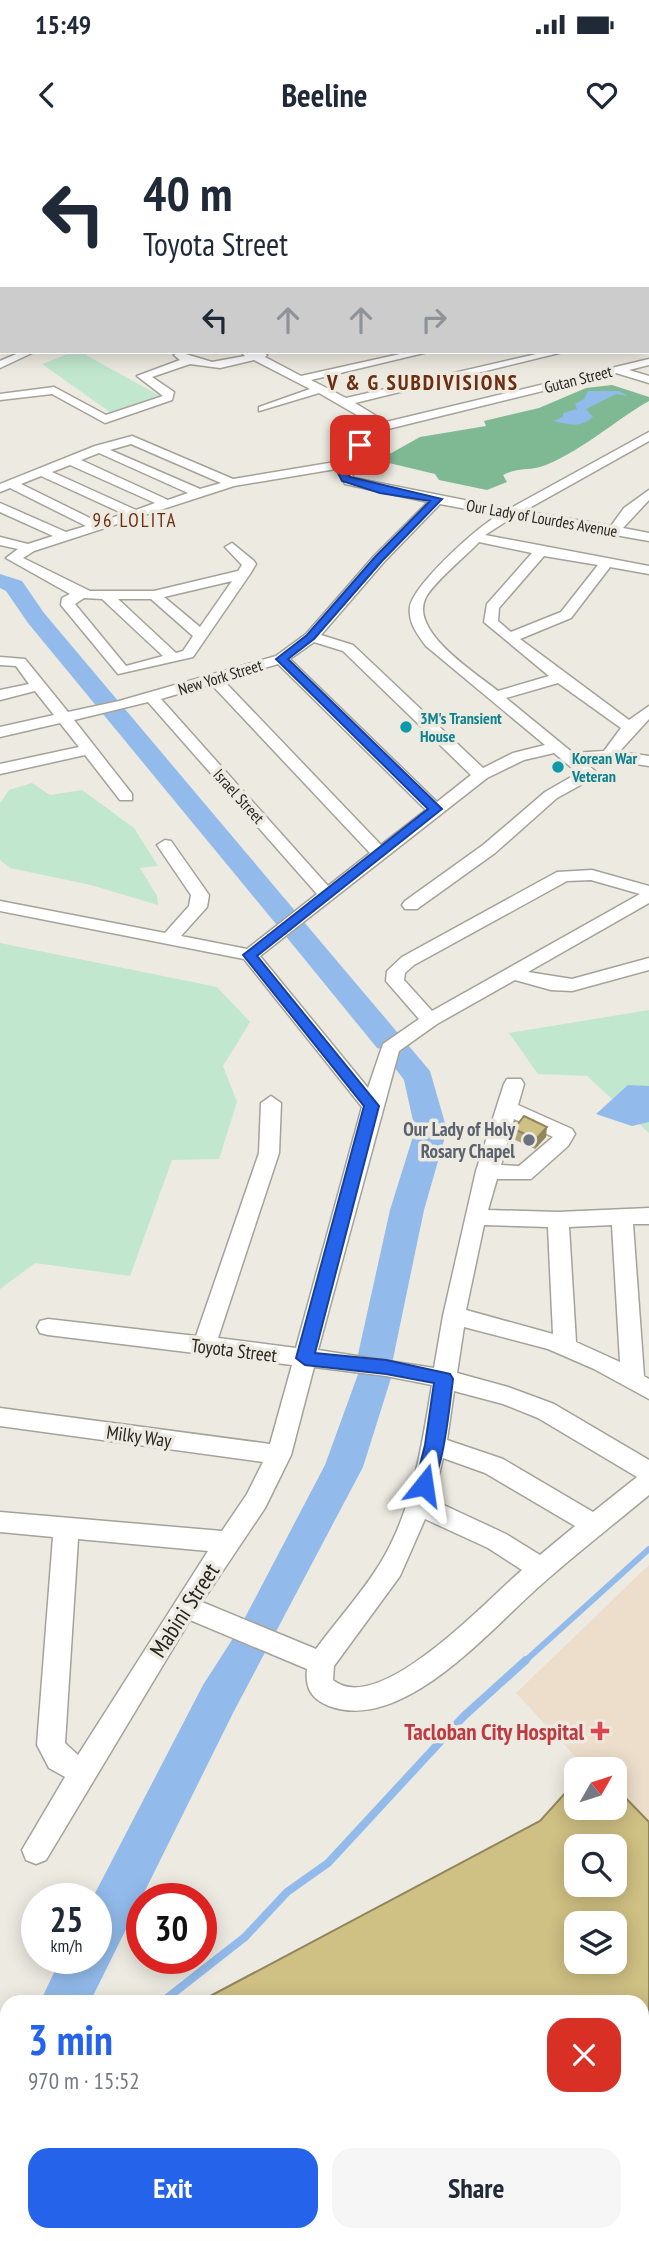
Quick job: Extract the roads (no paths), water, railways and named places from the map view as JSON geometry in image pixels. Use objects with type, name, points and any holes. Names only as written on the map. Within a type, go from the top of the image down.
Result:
[{"type":"street","points":[[0,365],[25,354]]},
{"type":"street","points":[[0,541],[23,545],[64,536],[232,483],[339,465],[384,426],[321,389],[251,354],[214,367],[177,354]]},
{"type":"street","points":[[301,379],[414,354]]},
{"type":"street","points":[[345,402],[549,354]]},
{"type":"street","points":[[0,397],[54,390],[100,417],[111,418],[168,398],[170,394],[143,376],[190,360]]},
{"type":"street","name":"Gutan Street","points":[[384,426],[649,362]]},
{"type":"street","points":[[617,370],[649,380]]},
{"type":"street","points":[[263,409],[321,389]]},
{"type":"street","points":[[411,905],[489,849],[551,795],[589,777],[570,758],[431,643],[419,629],[415,611],[420,596],[475,537],[510,512],[649,436]]},
{"type":"street","points":[[5,486],[99,449],[132,440],[232,483]]},
{"type":"street","points":[[99,449],[198,494]]},
{"type":"street","points":[[70,460],[167,504]]},
{"type":"street","name":"Our Lady of Lourdes Avenue","points":[[339,465],[343,476],[352,483],[649,537]]},
{"type":"street","points":[[40,471],[135,514]]},
{"type":"street","points":[[5,486],[97,526]]},
{"type":"street","points":[[614,531],[629,511],[649,494]]},
{"type":"street","name":"New York Street","points":[[0,732],[111,708],[282,659],[311,637],[379,559],[437,499]]},
{"type":"street","points":[[0,506],[64,536]]},
{"type":"street","points":[[0,534],[23,545]]},
{"type":"street","points":[[475,537],[537,555],[607,562],[649,570]]},
{"type":"street","points":[[23,545],[13,558],[80,594],[154,595],[243,574]]},
{"type":"street","points":[[80,594],[67,601],[68,605],[100,640],[117,667],[123,671],[188,654],[249,564],[232,547]]},
{"type":"street","points":[[537,555],[492,607],[491,622],[559,678],[630,727]]},
{"type":"street","points":[[509,638],[566,615],[607,562]]},
{"type":"street","points":[[154,595],[202,636]]},
{"type":"street","points":[[107,596],[173,658]]},
{"type":"street","points":[[311,637],[337,642],[348,648],[481,775]]},
{"type":"street","points":[[282,659],[435,809]]},
{"type":"street","points":[[6,660],[20,662],[125,797]]},
{"type":"street","points":[[496,696],[559,678]]},
{"type":"street","points":[[214,679],[379,853]]},
{"type":"street","points":[[0,695],[39,687]]},
{"type":"street","name":"Israel Street","points":[[151,697],[327,895]]},
{"type":"street","points":[[609,755],[630,727],[649,711]]},
{"type":"street","points":[[250,955],[481,775],[519,756],[555,748]]},
{"type":"street","points":[[0,769],[88,750]]},
{"type":"street","points":[[570,758],[609,755],[649,761]]},
{"type":"street","points":[[165,845],[200,895],[198,907],[190,919],[171,937]]},
{"type":"street","points":[[430,1020],[395,981],[396,971],[408,961],[563,876],[592,875],[649,894]]},
{"type":"street","name":"Mabini Street","points":[[36,1850],[185,1606],[257,1501],[279,1455],[381,1071],[390,1048],[430,1020],[649,894]]},
{"type":"street","points":[[0,906],[171,937],[250,955],[372,1106]]},
{"type":"street","points":[[514,974],[551,984],[572,985],[649,964]]},
{"type":"street","points":[[345,1073],[381,1071]]},
{"type":"street","points":[[514,1084],[486,1171],[475,1217],[454,1316],[434,1445],[419,1505],[391,1567],[321,1662],[319,1684],[327,1693],[364,1699],[391,1691],[423,1672],[541,1569],[649,1481]]},
{"type":"street","points":[[204,1346],[269,1153],[271,1103]]},
{"type":"street","points":[[486,1171],[524,1174],[561,1141],[565,1134],[508,1108]]},
{"type":"street","points":[[475,1217],[558,1220],[649,1216]]},
{"type":"street","points":[[622,1217],[641,1385]]},
{"type":"street","points":[[558,1220],[565,1344]]},
{"type":"street","points":[[454,1316],[519,1330],[565,1344],[641,1385]]},
{"type":"street","name":"Toyota Street","points":[[48,1326],[386,1367],[444,1379],[508,1396],[546,1411],[649,1472]]},
{"type":"street","name":"Milky Way","points":[[0,1417],[279,1455]]},
{"type":"street","points":[[434,1445],[494,1466],[595,1525]]},
{"type":"street","points":[[419,1505],[497,1541],[541,1569]]},
{"type":"street","points":[[0,1522],[66,1530],[229,1542]]},
{"type":"street","points":[[66,1530],[51,1745],[59,1759],[83,1773]]},
{"type":"street","points":[[185,1606],[321,1662]]},
{"type":"water","points":[[588,391],[619,391],[628,396],[616,394],[586,409],[593,417],[583,423],[574,425],[553,421],[563,417],[563,413],[577,409],[575,404],[584,399]]},
{"type":"water","points":[[628,1085],[649,1086],[649,1122],[632,1126],[596,1114]]},
{"type":"waterway","points":[[0,580],[14,586],[36,618],[286,918]]},
{"type":"waterway","points":[[294,928],[388,1041]]},
{"type":"waterway","points":[[375,1359],[407,1210],[431,1130],[419,1078],[396,1050]]},
{"type":"waterway","points":[[259,1627],[344,1467],[374,1375]]},
{"type":"waterway","points":[[524,1662],[649,1549]]},
{"type":"waterway","points":[[112,1909],[218,1699],[251,1643]]},
{"type":"waterway","points":[[171,1995],[245,1937],[287,1892],[328,1863],[464,1716],[526,1660]]},
{"type":"waterway","points":[[68,1995],[79,1974]]},
{"type":"place","name":"3M's Transient House","points":[[406,727]]},
{"type":"place","name":"Korean War Veteran","points":[[558,767]]},
{"type":"place","name":"Our Lady of Holy Rosary Chapel","points":[[529,1140]]},
{"type":"place","name":"Tacloban City Hospital","points":[[600,1731]]},
{"type":"district","name":"V & G SUBDIVISIONS","points":[[423,382]]},
{"type":"district","name":"96 LOLITA","points":[[135,520]]}]
